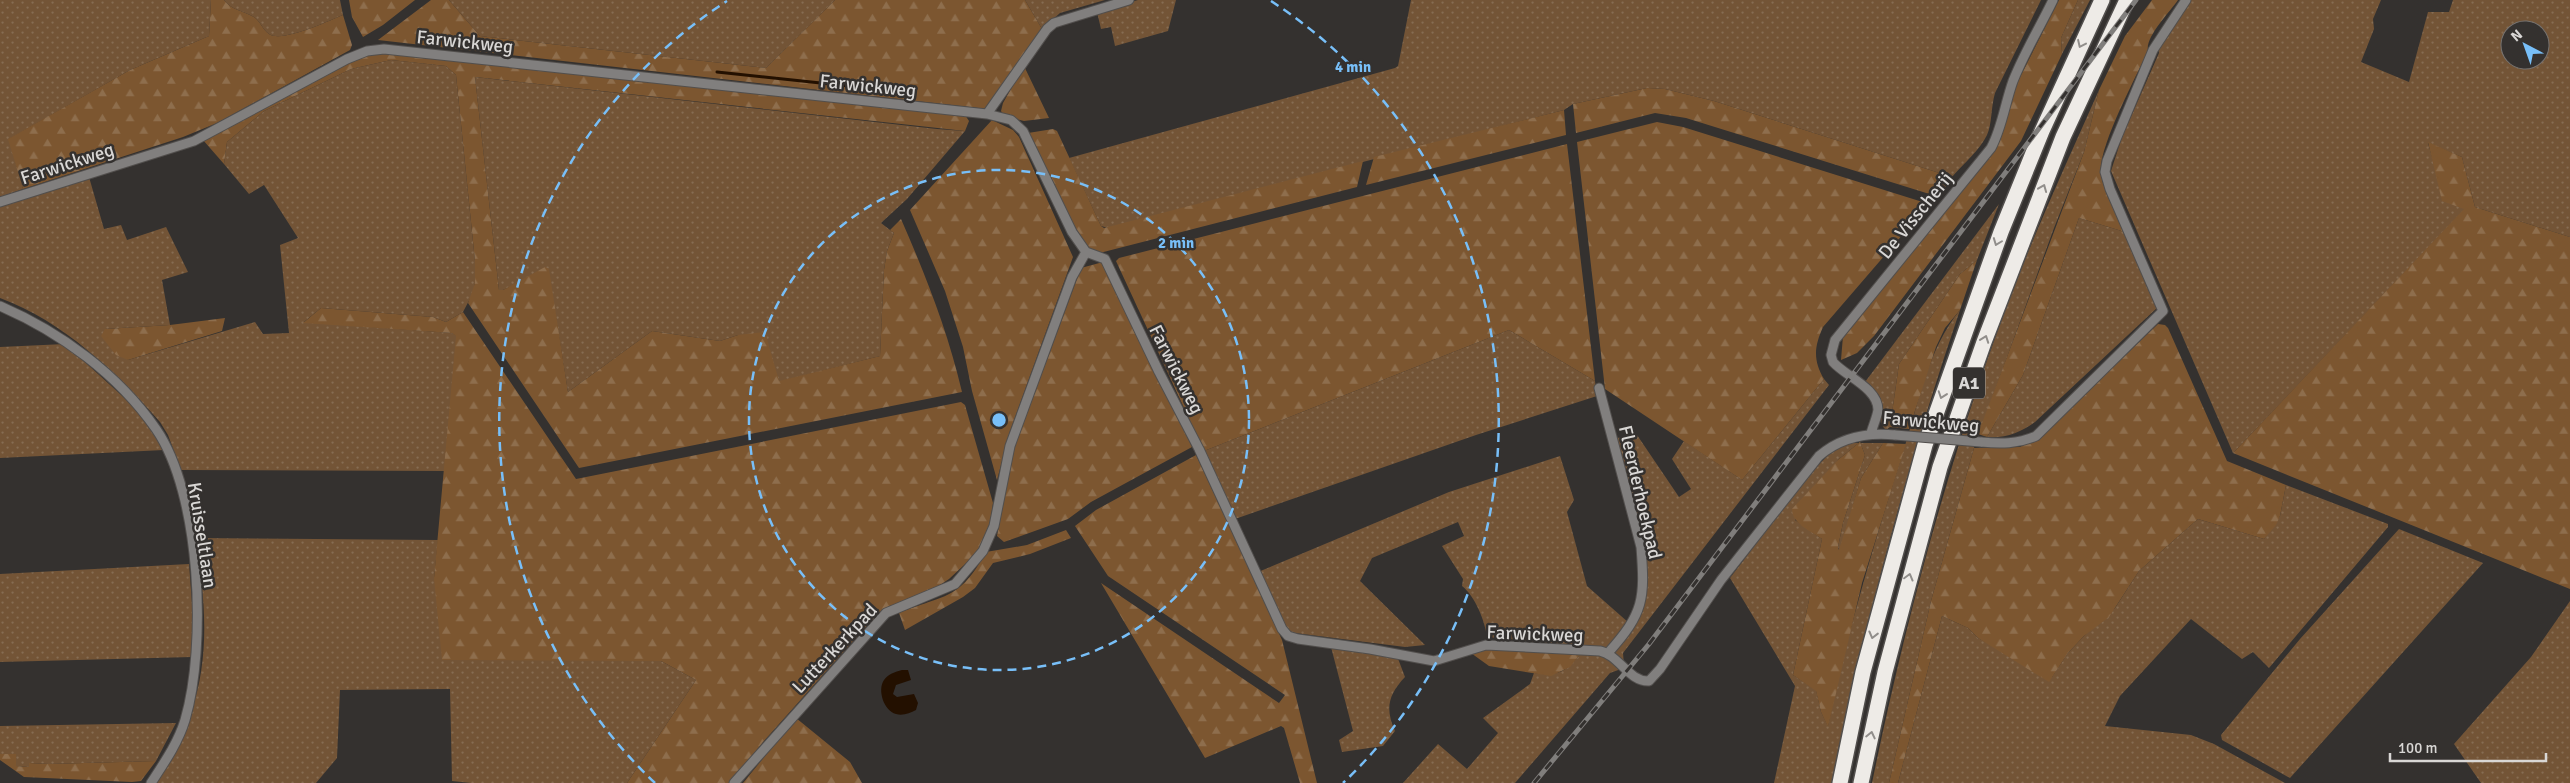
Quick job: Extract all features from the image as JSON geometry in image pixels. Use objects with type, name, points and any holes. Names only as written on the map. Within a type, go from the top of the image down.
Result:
[{"type":"highway","name":"A1","points":[[1840,783],[1864,672],[1925,446],[2009,214],[2045,122],[2102,0]]},
{"type":"highway","name":"A1","points":[[1861,783],[1887,663],[1940,467],[1987,333],[2063,137],[2127,0]]},
{"type":"street","points":[[987,114],[1054,23],[1129,0]]},
{"type":"street","name":"De Visscherij","points":[[1871,433],[1878,410],[1876,402],[1869,391],[1833,362],[1831,355],[1835,340],[1990,148],[1999,130],[2005,104],[2015,76],[2053,0]]},
{"type":"street","name":"Farwickweg","points":[[0,202],[194,141],[346,59],[367,51],[384,49],[987,114],[1011,120],[1023,131],[1072,232],[1086,252],[1105,259],[1158,372],[1199,449],[1279,624],[1288,636],[1434,661],[1446,659],[1470,649],[1501,645],[1608,653],[1644,682],[1652,679],[1721,580],[1811,464],[1834,444],[1871,433],[2001,444],[2014,442],[2040,432],[2163,311],[2110,190],[2105,172],[2107,161],[2153,50],[2186,0]]},
{"type":"street","name":"Lutterkerkpad","points":[[734,783],[886,613],[955,584],[983,551],[994,526],[1010,446],[1072,277],[1086,252]]},
{"type":"street","name":"Kruisseltlaan","points":[[0,306],[55,333],[90,361],[126,394],[156,429],[171,456],[179,480],[191,536],[197,596],[196,665],[184,721],[175,744],[151,783]]},
{"type":"street","name":"Fleerderhoekpad","points":[[1600,388],[1641,547],[1643,574],[1640,608],[1608,653]]},
{"type":"shaded area","points":[[0,0],[211,0],[209,36],[130,70],[9,139],[23,189],[0,197]]},
{"type":"shaded area","points":[[224,0],[340,0],[343,15],[294,34],[275,36],[269,34],[254,17],[234,8]]},
{"type":"shaded area","points":[[449,0],[835,0],[766,68],[480,36]]},
{"type":"shaded area","points":[[1025,0],[1105,0],[1060,13],[1042,29]]},
{"type":"shaded area","points":[[1138,0],[1176,0],[1168,31],[1115,46],[1111,27],[1101,29],[1097,12]]},
{"type":"shaded area","points":[[1411,0],[2041,0],[1995,93],[1990,126],[1984,141],[1952,177],[1714,101],[1665,89],[1647,88],[1573,104],[1564,110],[1108,228],[1101,226],[1069,158],[1395,68],[1398,66]]},
{"type":"shaded area","points":[[2078,0],[2090,0],[2062,54],[2061,38]]},
{"type":"shaded area","points":[[2188,0],[2381,0],[2373,19],[2374,29],[2361,62],[2409,82],[2428,12],[2449,12],[2453,0],[2570,0],[2570,237],[2475,207],[2462,157],[2428,143],[2439,181],[2465,209],[2233,453],[2111,171],[2122,137],[2159,53],[2158,47]]},
{"type":"shaded area","points":[[391,60],[446,66],[456,75],[475,261],[473,293],[463,312],[446,322],[433,317],[321,308],[304,322],[452,333],[457,336],[445,471],[181,470],[168,435],[160,422],[107,367],[67,334],[23,308],[0,298],[0,207],[89,177],[104,229],[121,225],[127,240],[166,227],[188,272],[162,280],[170,325],[105,329],[128,360],[255,322],[263,334],[289,333],[280,245],[298,238],[264,185],[249,194],[224,164],[227,142],[264,111],[351,69]]},
{"type":"shaded area","points":[[475,77],[965,131],[907,199],[881,223],[894,233],[887,251],[884,270],[880,356],[778,382],[738,335],[720,341],[652,331],[568,392],[548,269],[503,290],[499,290]]},
{"type":"shaded area","points":[[2099,90],[2084,152],[2054,228],[1974,448],[1931,601],[1889,783],[1872,783],[1901,652],[1955,457],[1998,330],[2022,267]]},
{"type":"shaded area","points":[[1999,204],[1977,260],[1960,274],[1899,364],[1890,427],[1886,430],[1881,420],[1879,395],[1865,382]]},
{"type":"shaded area","points":[[2079,218],[2125,232],[2158,307],[2035,422],[2012,434],[2000,437],[1987,437],[2023,375]]},
{"type":"shaded area","points":[[1960,310],[1922,427],[1888,545],[1858,663],[1832,783],[1774,783],[1795,686],[1730,578],[1806,478],[1836,447],[1846,443],[1859,443],[1839,459],[1795,520],[1822,539],[1793,675],[1816,690],[1821,712],[1828,726],[1862,587],[1926,376],[1940,342]]},
{"type":"shaded area","points":[[1509,330],[1595,381],[1597,396],[1476,435],[1235,519],[1204,451]]},
{"type":"shaded area","points":[[65,344],[141,413],[164,450],[0,458],[0,347]]},
{"type":"shaded area","points":[[1824,379],[1829,385],[1623,653],[1624,665],[1615,653],[1645,600],[1646,551],[1617,438],[1637,435],[1679,497],[1691,489],[1672,459],[1684,441],[1742,480]]},
{"type":"shaded area","points":[[1860,443],[1883,443],[1861,478],[1840,551],[1838,547],[1843,523],[1865,455]]},
{"type":"shaded area","points":[[1560,456],[1574,500],[1567,512],[1587,586],[1629,623],[1607,648],[1487,637],[1479,609],[1467,590],[1462,586],[1463,579],[1442,546],[1464,536],[1458,522],[1372,558],[1360,581],[1425,645],[1405,647],[1287,632],[1258,572],[1449,492]]},
{"type":"shaded area","points":[[2286,485],[2388,524],[2388,527],[2269,668],[2253,652],[2242,659],[2191,619],[2120,696],[2105,726],[2191,735],[2214,744],[2285,783],[1898,783],[1942,616],[1968,628],[1978,638],[2052,677],[2068,653],[2115,608],[2139,571],[2198,519],[2264,539],[2280,516]]},
{"type":"shaded area","points":[[2399,529],[2483,563],[2290,778],[2222,740],[2221,735],[2300,639]]},
{"type":"shaded area","points":[[195,538],[438,540],[434,578],[646,660],[661,661],[696,680],[627,783],[471,783],[452,781],[450,689],[340,690],[337,758],[316,783],[157,783],[163,765],[191,711],[201,669],[204,647],[203,603]]},
{"type":"shaded area","points":[[189,564],[194,629],[192,657],[0,662],[0,574]]},
{"type":"shaded area","points":[[2570,601],[2570,783],[2481,783],[2454,744],[2531,657]]},
{"type":"shaded area","points":[[1331,647],[1397,656],[1405,677],[1395,690],[1390,702],[1390,716],[1395,731],[1383,746],[1342,752],[1339,740],[1353,731]]},
{"type":"shaded area","points":[[1581,653],[1605,656],[1621,669],[1610,673],[1515,783],[1403,783],[1438,744],[1467,769],[1498,733],[1483,718],[1530,684],[1534,673],[1549,674],[1561,672],[1571,665]]},
{"type":"shaded area","points":[[902,670],[908,670],[911,680],[896,685],[893,694],[897,697],[914,694],[918,703],[916,710],[899,715],[892,712],[885,705],[881,689],[884,680],[888,676]]},
{"type":"shaded area","points":[[176,723],[156,761],[29,763],[29,767],[15,766],[15,754],[0,754],[0,726]]},
{"type":"green space","points":[[211,0],[224,0],[234,8],[254,17],[269,34],[275,36],[294,34],[343,15],[352,45],[350,50],[217,123],[183,137],[23,189],[8,139],[130,70],[209,36]]},
{"type":"green space","points":[[349,0],[415,0],[383,25],[363,37],[352,17]]},
{"type":"green space","points":[[431,0],[449,0],[480,36],[766,68],[835,0],[1025,0],[1042,29],[987,109],[378,40]]},
{"type":"green space","points":[[2059,0],[2078,0],[2061,38],[2062,54],[2021,141],[1874,336],[1857,353],[1841,360],[1843,336],[1995,149],[2017,83]]},
{"type":"green space","points":[[2152,0],[2178,0],[2158,25],[2150,39],[2148,51],[2111,131],[2101,163],[2101,174],[2105,189],[2125,232],[2079,218],[2023,375],[1987,437],[1978,434],[2084,152],[2099,90],[2125,36]]},
{"type":"green space","points":[[385,50],[965,115],[969,121],[965,131],[475,77],[499,290],[503,290],[545,267],[549,269],[568,392],[652,331],[720,341],[738,335],[765,332],[779,381],[880,356],[884,270],[887,251],[894,233],[890,230],[901,219],[936,304],[962,392],[579,468],[468,303],[475,283],[475,261],[456,75],[446,66],[391,60],[351,69],[264,111],[227,142],[224,164],[203,140],[348,62]]},
{"type":"green space","points":[[1024,66],[1049,118],[1024,121],[1004,116],[1001,111],[1003,103]]},
{"type":"green space","points":[[1647,88],[1665,89],[1714,101],[1952,177],[1939,197],[1686,118],[1655,113],[1576,133],[1573,104]]},
{"type":"green space","points":[[1564,110],[1566,135],[1366,185],[1374,157]]},
{"type":"green space","points":[[992,120],[1013,130],[1019,137],[1073,257],[1010,431],[997,480],[972,391],[963,347],[945,291],[910,210]]},
{"type":"green space","points":[[1657,122],[1683,127],[1929,204],[1823,327],[1816,347],[1816,359],[1824,379],[1742,480],[1605,389],[1577,142]]},
{"type":"green space","points":[[1053,129],[1057,131],[1101,226],[1104,228],[1363,161],[1357,187],[1084,257],[1028,133]]},
{"type":"green space","points":[[2428,142],[2462,157],[2475,207],[2570,237],[2570,589],[2233,453],[2464,209],[2442,201]]},
{"type":"green space","points":[[1567,144],[1595,381],[1509,330],[1204,451],[1116,261],[1119,258]]},
{"type":"green space","points":[[1977,260],[1960,310],[1945,328],[1936,347],[1909,429],[1890,427],[1899,364],[1960,274]]},
{"type":"green space","points":[[1103,262],[1192,447],[1091,502],[1068,519],[1004,542],[997,536],[1013,451],[1081,268]]},
{"type":"green space","points":[[321,308],[433,317],[446,322],[463,312],[576,479],[961,402],[965,405],[993,503],[988,535],[977,553],[949,579],[937,587],[882,613],[870,622],[763,742],[730,783],[627,783],[696,680],[661,661],[442,660],[434,578],[456,336],[452,333],[303,323]]},
{"type":"green space","points":[[225,318],[222,331],[128,360],[116,355],[101,336],[105,329],[170,325]]},
{"type":"green space","points":[[2158,324],[2165,325],[2168,328],[2227,461],[2286,485],[2280,516],[2276,525],[2264,539],[2198,519],[2139,571],[2109,617],[2084,636],[2068,653],[2049,682],[1978,638],[1968,628],[1942,616],[1898,783],[1889,783],[1931,601],[1974,448],[2020,447],[2042,435]]},
{"type":"green space","points":[[1860,442],[1865,455],[1843,523],[1839,550],[1861,478],[1883,443],[1906,444],[1862,583],[1828,727],[1821,712],[1816,691],[1793,675],[1822,539],[1795,519],[1792,509],[1839,459]]},
{"type":"green space","points":[[1196,455],[1282,640],[1317,783],[1300,783],[1284,728],[1281,726],[1205,758],[1101,583],[1279,703],[1285,695],[1108,576],[1075,526],[1096,510]]},
{"type":"green space","points":[[1066,530],[1071,538],[1030,554],[993,563],[975,588],[963,597],[905,630],[899,613],[950,594],[959,588],[976,568],[986,552],[1027,545]]},
{"type":"green space","points":[[1464,648],[1581,653],[1570,667],[1551,676],[1489,666]]},
{"type":"green space","points":[[796,718],[850,762],[862,783],[743,783]]},
{"type":"green space","points":[[0,754],[16,754],[16,766],[29,767],[29,763],[156,761],[141,781],[132,782],[24,777],[0,760]]},
{"type":"waterway","points":[[717,72],[877,89]]},
{"type":"railway","points":[[1534,783],[1649,644],[2136,0]]}]
